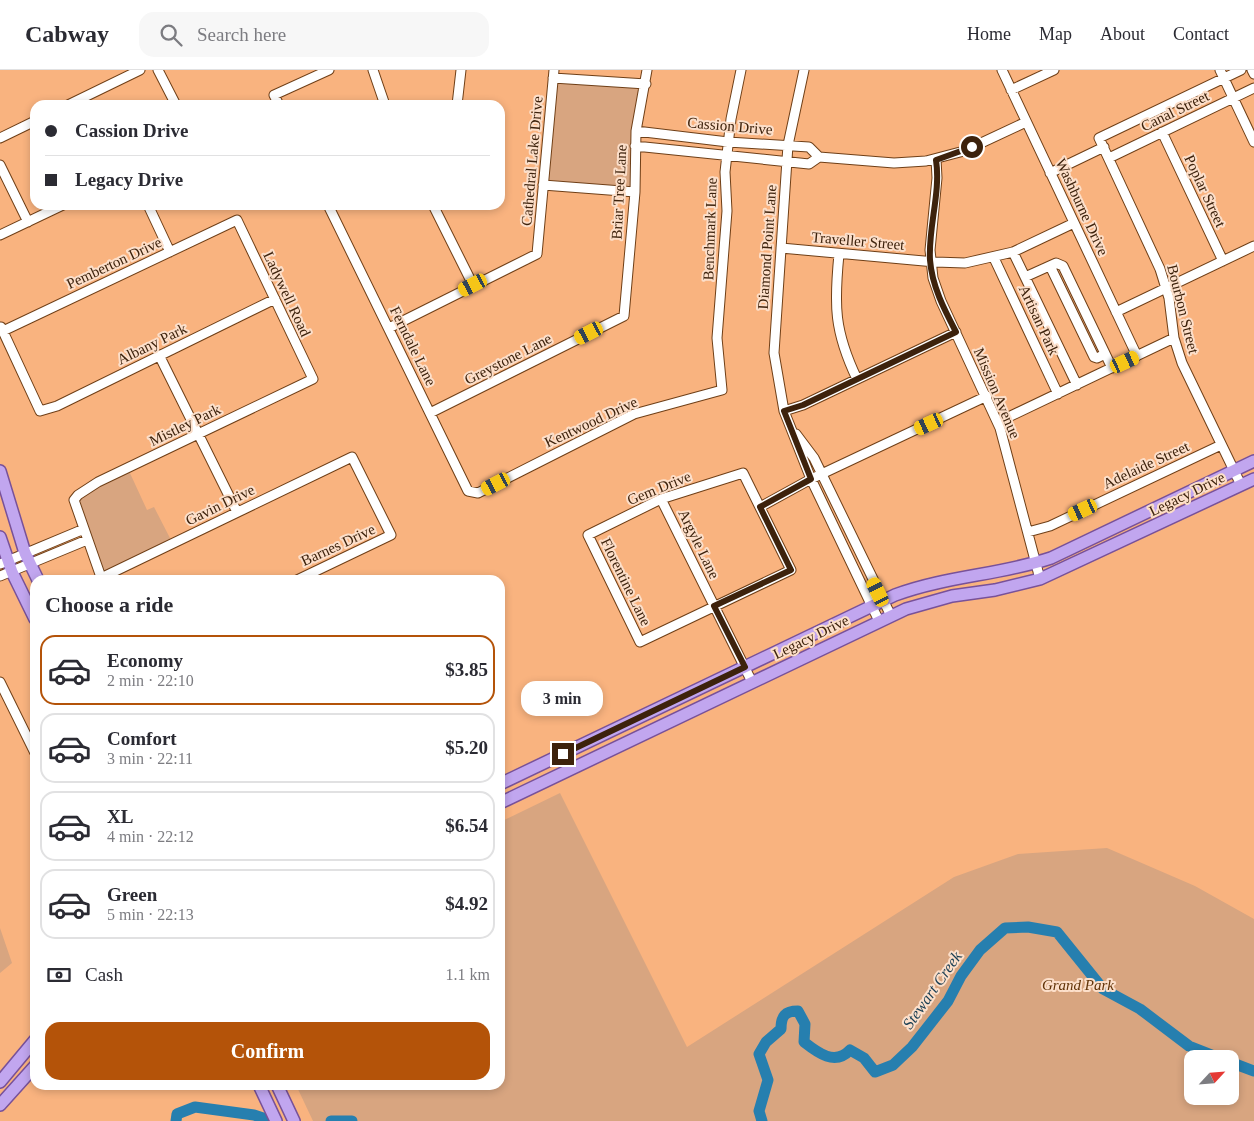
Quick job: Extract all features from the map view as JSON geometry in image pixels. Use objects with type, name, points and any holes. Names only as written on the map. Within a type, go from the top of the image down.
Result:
[{"type":"main road","name":"Legacy Drive","points":[[505,782],[883,601],[942,580],[1007,570],[1035,563],[1062,553],[1254,461]]},
{"type":"main road","points":[[0,471],[28,558],[36,575]]},
{"type":"main road","name":"Legacy Drive","points":[[505,800],[879,621],[944,597],[1004,588],[1040,579],[1254,479]]},
{"type":"main road","points":[[0,537],[7,565],[30,609]]},
{"type":"main road","points":[[550,760],[558,775]]},
{"type":"main road","points":[[0,1082],[30,1046]]},
{"type":"main road","points":[[0,1105],[30,1071]]},
{"type":"main road","points":[[261,1090],[276,1121]]},
{"type":"main road","points":[[279,1090],[294,1121]]},
{"type":"street","points":[[78,100],[140,70]]},
{"type":"street","points":[[158,70],[173,100]]},
{"type":"street","points":[[276,100],[274,95],[329,70]]},
{"type":"street","points":[[373,70],[383,100]]},
{"type":"street","points":[[458,100],[461,70]]},
{"type":"street","name":"Briar Tree Lane","points":[[624,316],[635,192],[636,131],[646,84],[647,70]]},
{"type":"street","name":"Benchmark Lane","points":[[722,390],[717,338],[726,220],[725,172],[732,112],[740,86],[741,70]]},
{"type":"street","name":"Diamond Point Lane","points":[[804,70],[788,145],[774,353],[784,411],[811,479],[879,621]]},
{"type":"street","name":"Washburne Drive","points":[[1002,70],[1137,356]]},
{"type":"street","points":[[1011,90],[1054,70]]},
{"type":"street","name":"Canal Street","points":[[1099,138],[1222,74],[1241,70]]},
{"type":"street","points":[[1252,70],[1254,74]]},
{"type":"street","points":[[554,74],[646,84]]},
{"type":"street","name":"Cathedral Lake Drive","points":[[473,285],[537,254],[554,74]]},
{"type":"street","points":[[1222,74],[1254,142]]},
{"type":"street","name":"Canal Street","points":[[1109,158],[1254,88]]},
{"type":"street","name":"Cassion Drive","points":[[636,146],[728,154],[809,164],[819,157],[900,163],[936,160],[964,151],[1026,122]]},
{"type":"street","points":[[0,138],[30,123]]},
{"type":"street","name":"Cassion Drive","points":[[636,131],[728,142],[809,147],[819,157]]},
{"type":"street","name":"Poplar Street","points":[[1162,132],[1223,261]]},
{"type":"street","name":"Bourbon Street","points":[[1099,138],[1153,250],[1166,288],[1174,338],[1182,363],[1241,485]]},
{"type":"street","points":[[1050,172],[1104,147]]},
{"type":"street","name":"Mission Avenue","points":[[936,160],[937,178],[930,262],[938,294],[998,422],[1040,579]]},
{"type":"street","points":[[0,165],[28,222]]},
{"type":"street","points":[[544,185],[635,192]]},
{"type":"street","points":[[0,235],[53,210]]},
{"type":"street","points":[[150,210],[170,252]]},
{"type":"street","name":"Ferndale Lane","points":[[330,210],[468,491],[478,493]]},
{"type":"street","points":[[388,328],[473,285],[436,210]]},
{"type":"street","name":"Pemberton Drive","points":[[1,328],[237,220]]},
{"type":"street","name":"Ladywell Road","points":[[237,220],[313,379]]},
{"type":"street","name":"Traveller Street","points":[[781,248],[930,262],[965,263],[994,258],[1012,252],[1074,223]]},
{"type":"street","points":[[1116,312],[1254,246]]},
{"type":"street","name":"Artisan Park","points":[[1012,252],[1077,385]]},
{"type":"street","points":[[839,254],[835,296],[837,325],[845,354],[857,379]]},
{"type":"street","name":"Artisan Park","points":[[994,258],[1058,394]]},
{"type":"street","points":[[1025,277],[1056,263],[1063,266],[1112,368]]},
{"type":"street","name":"Albany Park","points":[[1,328],[40,410],[57,406],[275,299]]},
{"type":"street","name":"Greystone Lane","points":[[430,413],[624,316]]},
{"type":"street","points":[[784,411],[956,332]]},
{"type":"street","points":[[998,422],[1174,338]]},
{"type":"street","points":[[159,355],[237,512]]},
{"type":"street","name":"Mistley Park","points":[[84,529],[74,500],[98,482],[313,379]]},
{"type":"street","name":"Kentwood Drive","points":[[478,493],[634,414],[722,390]]},
{"type":"street","points":[[714,606],[791,570],[760,507],[821,474],[987,396]]},
{"type":"street","name":"Diamond Point Lane","points":[[790,426],[814,458],[891,616]]},
{"type":"street","name":"Adelaide Street","points":[[1028,532],[1050,526],[1221,445]]},
{"type":"street","name":"Gavin Drive","points":[[109,575],[352,457],[390,535]]},
{"type":"street","name":"Gem Drive","points":[[588,535],[662,499],[744,473],[760,507]]},
{"type":"street","name":"Argyle Lane","points":[[662,499],[752,682]]},
{"type":"street","points":[[28,558],[84,529],[100,575]]},
{"type":"street","name":"Barnes Drive","points":[[307,575],[390,535]]},
{"type":"street","name":"Florentine Lane","points":[[588,535],[640,642],[714,606]]},
{"type":"street","points":[[0,576],[7,565],[87,540]]},
{"type":"street","points":[[0,682],[30,743]]},
{"type":"green space","points":[[558,81],[641,89],[632,188],[549,180]]},
{"type":"green space","points":[[129,471],[147,510],[154,507],[171,540],[106,571],[102,568],[79,502],[85,494]]},
{"type":"green space","name":"Grand Park","points":[[560,793],[687,1047],[954,877],[1018,854],[1107,848],[1195,886],[1254,919],[1254,1121],[313,1121],[298,1090],[505,1090],[505,820]]},
{"type":"green space","points":[[0,928],[12,963],[0,973]]},
{"type":"waterway","name":"Stewart Creek","points":[[762,1121],[759,1111],[768,1080],[759,1054],[766,1042],[781,1029],[783,1018],[787,1013],[798,1011],[805,1024],[804,1042],[821,1054],[838,1057],[850,1050],[864,1058],[875,1072],[893,1065],[912,1047],[948,1001],[961,976],[980,950],[1005,928],[1028,927],[1057,932],[1103,989],[1140,1009],[1189,1046],[1199,1050]]},
{"type":"waterway","name":"Stewart Creek","points":[[1239,1065],[1254,1071]]},
{"type":"waterway","name":"Stewart Creek","points":[[176,1121],[177,1114],[195,1107],[254,1115],[272,1121]]},
{"type":"waterway","name":"Stewart Creek","points":[[331,1121],[352,1121]]},
{"type":"route","points":[[563,754],[745,667],[714,606],[791,570],[760,507],[811,479],[784,411],[803,405],[956,332],[938,294],[930,262],[937,178],[936,160],[972,147]]}]
